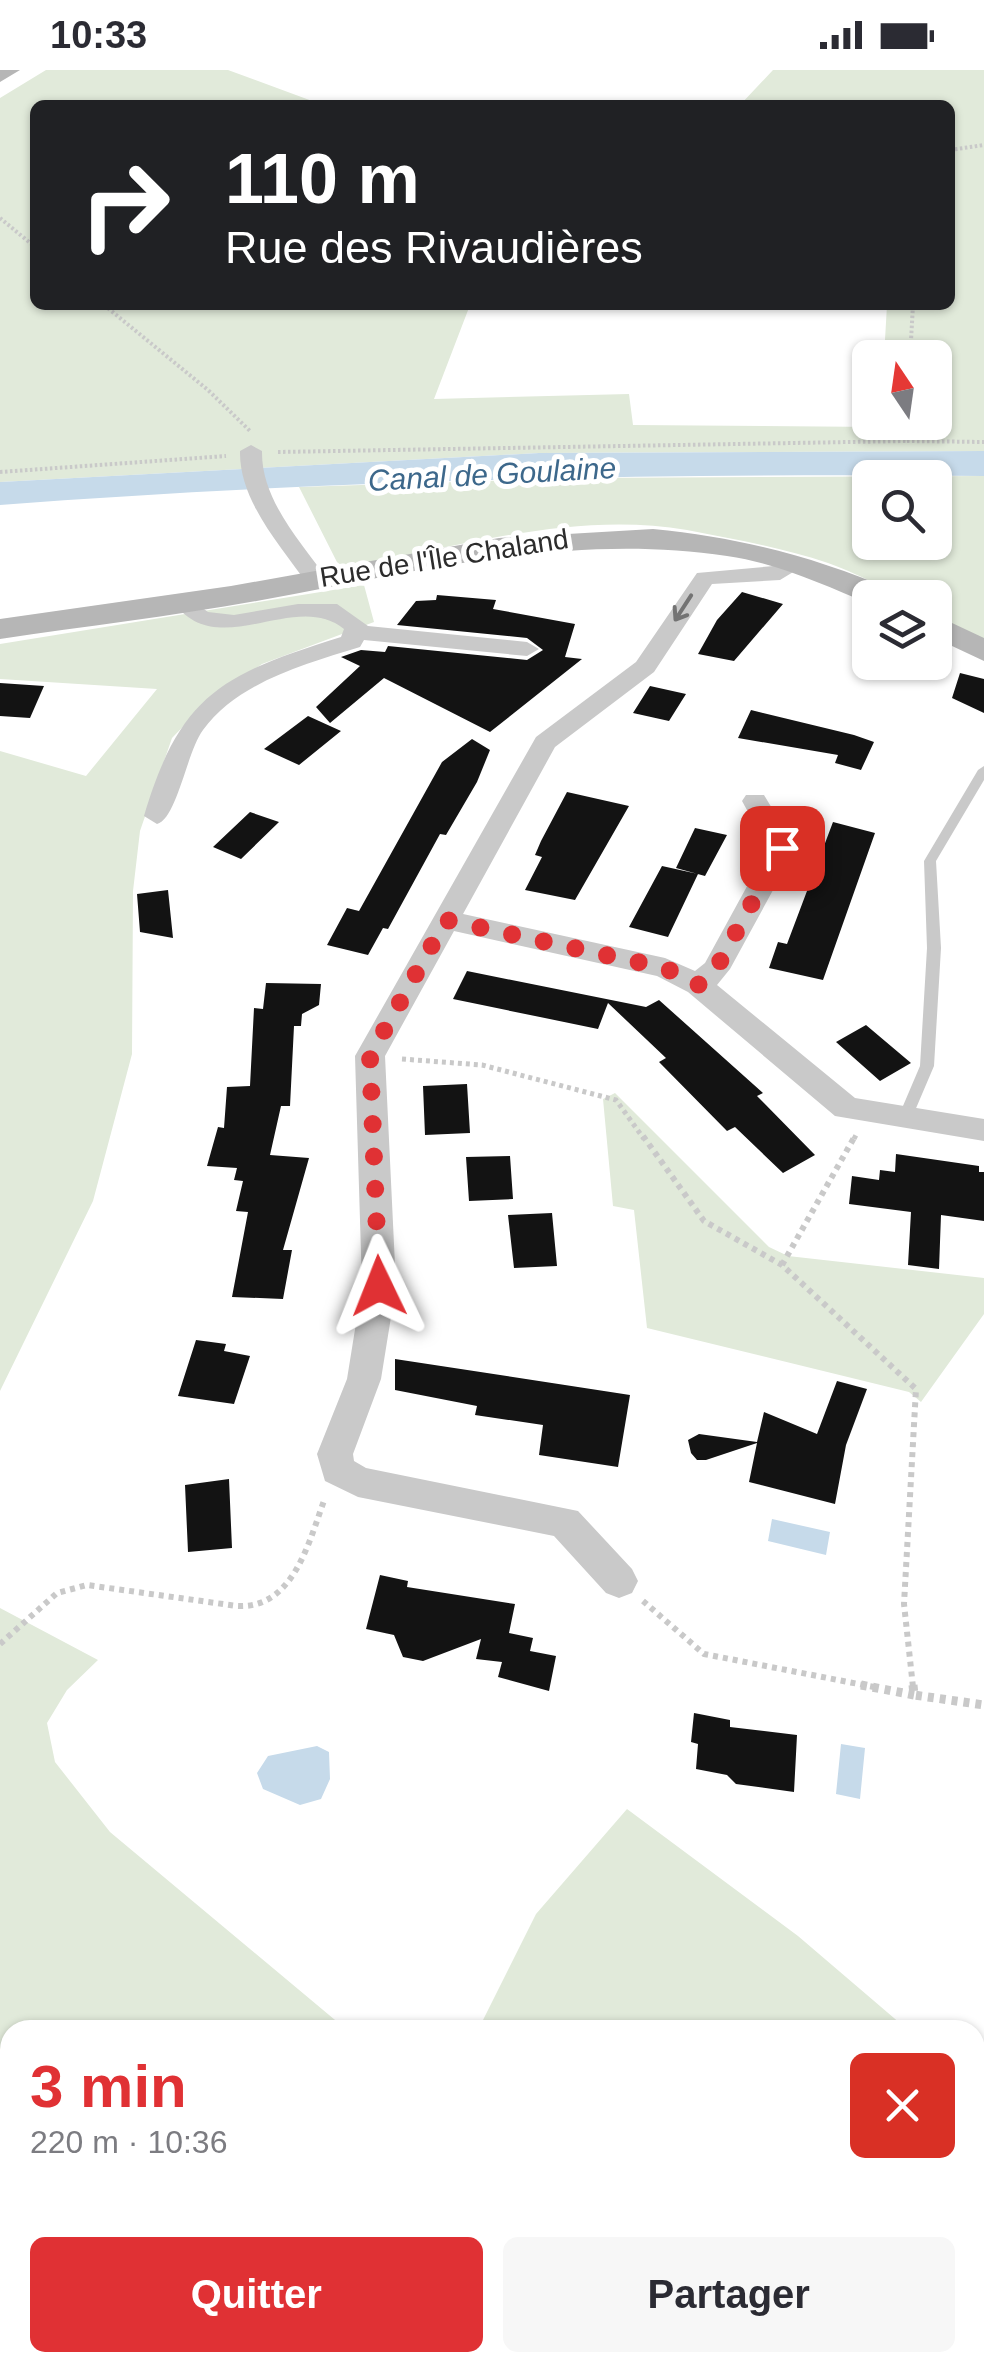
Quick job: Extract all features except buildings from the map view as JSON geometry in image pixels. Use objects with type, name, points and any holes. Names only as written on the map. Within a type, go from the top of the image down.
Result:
[{"type":"street","points":[[0,75],[9,70]]},
{"type":"street","points":[[250,455],[265,504],[316,580]]},
{"type":"street","name":"Rue de l'Île Chaland","points":[[0,629],[186,603],[501,545],[579,536],[704,541],[796,562],[852,585]]},
{"type":"street","points":[[619,1581],[565,1522],[358,1482],[338,1470],[335,1454],[364,1378],[379,1286],[370,1056],[556,730],[645,666],[705,578],[780,574],[796,562]]},
{"type":"street","points":[[157,816],[171,769],[192,726],[268,668],[351,642],[357,626],[337,610],[298,610],[234,622],[200,618],[186,603]]},
{"type":"street","points":[[355,632],[527,649]]},
{"type":"street","points":[[952,633],[984,651]]},
{"type":"street","points":[[698,985],[716,969],[782,848],[755,801]]},
{"type":"street","points":[[446,920],[665,968],[698,985],[846,1108],[867,1115],[984,1130]]},
{"type":"lane","points":[[904,1120],[927,1066],[934,948],[930,860],[984,770]]},
{"type":"path","points":[[955,149],[984,145]]},
{"type":"path","points":[[0,218],[30,243]]},
{"type":"path","points":[[110,310],[228,406],[250,430],[250,455]]},
{"type":"path","points":[[911,340],[913,310]]},
{"type":"path","points":[[0,472],[250,455],[984,442]]},
{"type":"path","points":[[370,1056],[482,1065],[616,1100],[704,1221],[782,1264],[916,1389],[904,1604],[914,1695]]},
{"type":"path","points":[[782,1264],[867,1115]]},
{"type":"path","points":[[0,1644],[57,1593],[88,1585],[237,1606],[254,1607],[270,1601],[299,1568],[338,1470]]},
{"type":"path","points":[[619,1581],[704,1654],[984,1705]]},
{"type":"green space","points":[[46,70],[228,70],[309,100],[30,100],[30,310],[468,310],[434,399],[629,394],[633,425],[852,427],[852,440],[952,440],[952,340],[885,340],[887,310],[955,310],[955,100],[745,100],[773,70],[984,70],[984,451],[539,453],[0,482],[0,98]]},
{"type":"green space","points":[[952,476],[984,476],[984,642],[952,626],[952,580],[868,580],[794,553],[687,530],[643,525],[556,528],[340,568],[299,487],[582,478],[852,477],[852,560],[952,560]]},
{"type":"green space","points":[[364,585],[374,622],[262,664],[202,707],[172,738],[140,831],[133,891],[132,1054],[93,1201],[0,1391],[0,751],[86,776],[157,689],[0,679],[0,644]]},
{"type":"green space","points":[[615,1093],[769,1247],[788,1256],[984,1278],[984,1314],[921,1402],[909,1392],[647,1328],[634,1210],[613,1206],[603,1099]]},
{"type":"green space","points":[[0,1608],[98,1660],[67,1690],[47,1723],[55,1762],[110,1832],[335,2020],[0,2020]]},
{"type":"green space","points":[[627,1809],[798,1936],[896,2020],[483,2020],[536,1914]]},
{"type":"water","name":"Canal de Goulaine","points":[[984,451],[984,476],[952,476],[952,460],[852,460],[852,476],[492,480],[0,505],[0,482],[539,453]]},
{"type":"water","points":[[772,1519],[830,1532],[826,1555],[768,1541]]},
{"type":"water","points":[[841,1744],[865,1748],[860,1799],[836,1794]]},
{"type":"water","points":[[317,1746],[329,1752],[330,1779],[321,1799],[300,1805],[263,1789],[257,1773],[268,1756]]},
{"type":"route","points":[[379,1286],[370,1056],[446,920],[665,968],[698,985],[716,969],[782,848]]}]
